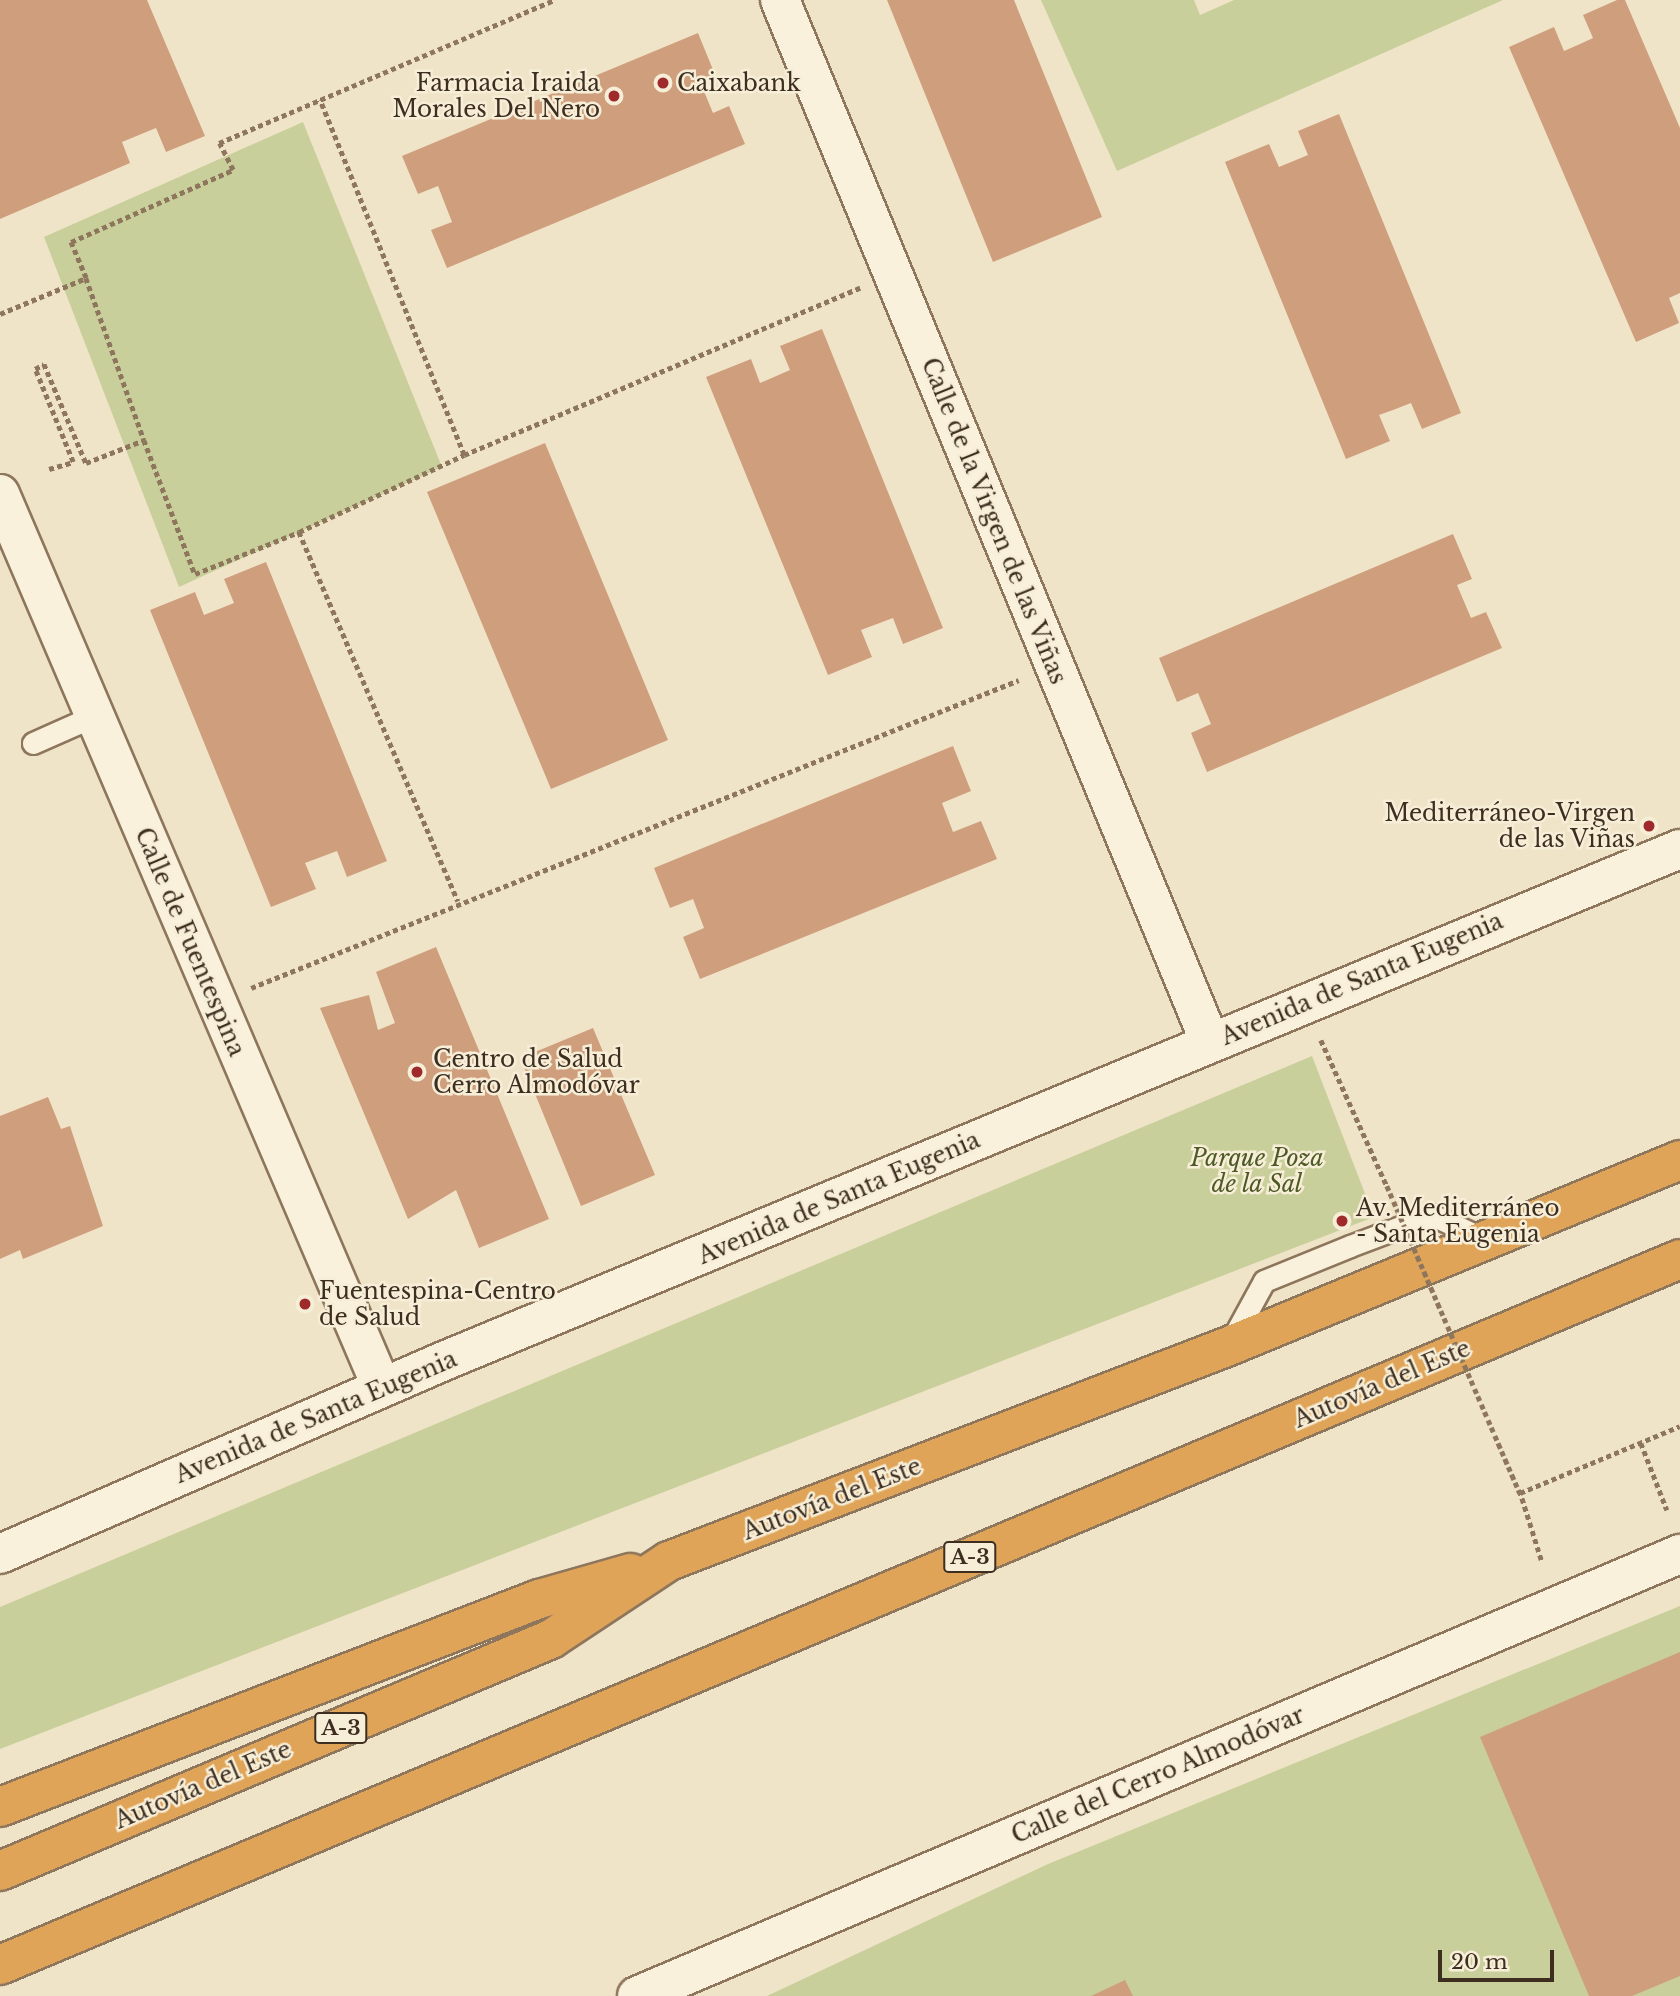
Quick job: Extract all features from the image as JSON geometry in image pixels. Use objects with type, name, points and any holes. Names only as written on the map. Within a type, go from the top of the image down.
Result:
[{"type":"highway","name":"Autovía del Este","points":[[0,1871],[551,1639],[669,1561],[1229,1346],[1680,1160]]},
{"type":"highway","name":"Autovía del Este","points":[[0,1965],[1680,1259]]},
{"type":"highway","points":[[0,1807],[539,1599],[669,1561]]},
{"type":"street","name":"Calle de la Virgen de las Viñas","points":[[780,0],[1210,1042]]},
{"type":"street","name":"Calle de Fuentespina","points":[[0,494],[215,1003],[382,1388]]},
{"type":"street","name":"Avenida de Santa Eugenia","points":[[0,1554],[382,1388],[1680,849]]},
{"type":"street","name":"Calle del Cerro Almodóvar","points":[[637,1996],[1680,1554]]},
{"type":"lane","points":[[33,743],[94,716]]},
{"type":"path","points":[[149,453],[71,242],[233,170],[219,143],[555,0]]},
{"type":"path","points":[[320,100],[464,455]]},
{"type":"path","points":[[49,469],[73,462],[35,369],[44,364],[86,463],[144,440],[195,574],[299,532],[464,455],[892,274]]},
{"type":"path","points":[[0,314],[86,278]]},
{"type":"path","points":[[299,532],[458,901]]},
{"type":"path","points":[[215,1003],[550,864],[609,850],[1027,677]]},
{"type":"path","points":[[1305,1004],[1387,1185],[1520,1493],[1541,1560]]},
{"type":"path","points":[[1520,1493],[1680,1426]]},
{"type":"path","points":[[1641,1443],[1667,1510]]},
{"type":"green space","points":[[1041,0],[1194,0],[1200,15],[1234,0],[1503,0],[1117,171]]},
{"type":"green space","points":[[303,122],[442,467],[179,587],[44,237]]},
{"type":"green space","name":"Parque Poza de la Sal","points":[[1312,1056],[1374,1217],[0,1749],[0,1607]]},
{"type":"green space","points":[[1680,1606],[1680,1996],[767,1996],[1048,1864]]},
{"type":"building","points":[[0,0],[147,0],[205,136],[166,152],[156,128],[122,142],[130,163],[0,219]]},
{"type":"building","points":[[887,0],[1014,0],[1102,217],[993,262]]},
{"type":"building","points":[[1617,0],[1625,0],[1680,128],[1680,293],[1669,298],[1679,323],[1636,342],[1509,47],[1554,27],[1564,51],[1593,38],[1583,15]]},
{"type":"building","points":[[698,33],[716,77],[701,84],[713,113],[729,106],[745,144],[447,268],[431,230],[452,222],[438,186],[418,194],[402,156]]},
{"type":"building","points":[[1339,114],[1461,413],[1422,429],[1411,403],[1379,415],[1390,441],[1346,459],[1225,162],[1269,144],[1279,167],[1308,155],[1298,131]]},
{"type":"building","points":[[822,329],[943,628],[903,644],[893,618],[861,630],[872,657],[828,675],[706,377],[751,359],[760,383],[790,370],[780,346]]},
{"type":"building","points":[[545,443],[668,740],[551,789],[427,492]]},
{"type":"building","points":[[1453,534],[1472,579],[1457,585],[1471,618],[1486,612],[1502,648],[1207,772],[1191,733],[1211,724],[1198,693],[1177,702],[1159,658]]},
{"type":"building","points":[[266,562],[387,861],[347,877],[337,851],[305,863],[316,889],[271,907],[150,610],[195,592],[204,615],[234,603],[224,579]]},
{"type":"building","points":[[953,746],[971,791],[942,803],[953,832],[981,821],[997,859],[700,979],[683,937],[704,928],[693,899],[670,908],[654,868]]},
{"type":"building","name":"Centro de Salud Cerro Almodóvar","points":[[436,947],[549,1219],[479,1248],[456,1190],[408,1219],[320,1008],[369,995],[378,1030],[395,1023],[376,972]]},
{"type":"building","points":[[593,1028],[655,1175],[581,1206],[524,1067],[538,1060],[535,1052]]},
{"type":"building","points":[[48,1097],[61,1129],[70,1126],[103,1226],[23,1259],[20,1250],[0,1259],[0,1116]]},
{"type":"building","points":[[1680,1652],[1680,1976],[1632,1996],[1589,1996],[1480,1737]]},
{"type":"building","points":[[1125,1980],[1133,1996],[1091,1996]]},
{"type":"place","name":"Caixabank","points":[[663,83]]},
{"type":"place","name":"Farmacia Iraida Morales Del Nero","points":[[614,96]]},
{"type":"place","name":"Mediterráneo-Virgen de las Viñas","points":[[1649,826]]},
{"type":"place","name":"Centro de Salud Cerro Almodóvar","points":[[417,1072]]},
{"type":"place","name":"Av. Mediterráneo - Santa Eugenia","points":[[1342,1221]]},
{"type":"place","name":"Fuentespina-Centro de Salud","points":[[305,1304]]}]
